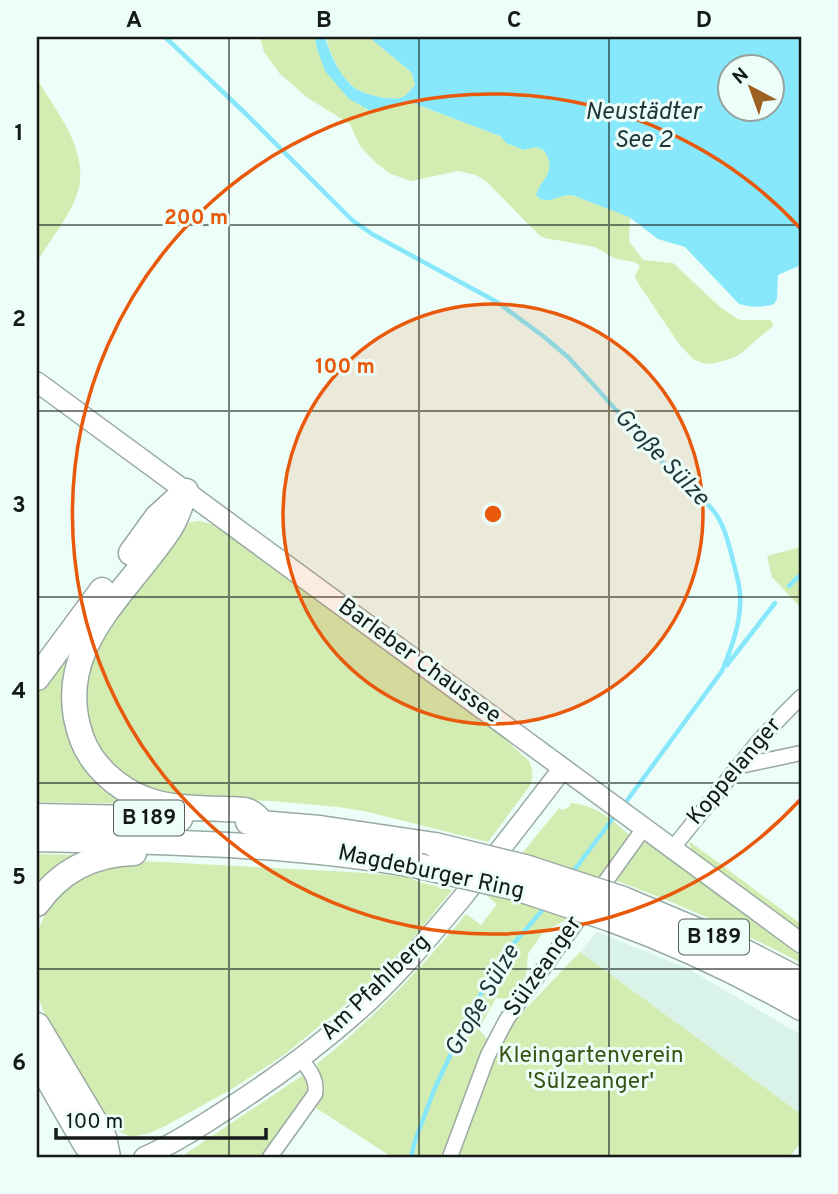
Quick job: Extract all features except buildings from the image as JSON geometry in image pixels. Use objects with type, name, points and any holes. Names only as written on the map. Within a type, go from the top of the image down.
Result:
[{"type":"highway","points":[[37,678],[157,517],[186,491]]},
{"type":"highway","points":[[186,491],[171,528],[122,589],[84,649],[74,680],[75,715],[83,742],[92,758],[107,776],[131,792],[147,800],[168,805],[249,811],[262,823]]},
{"type":"highway","name":"Magdeburger Ring","points":[[37,816],[184,819],[349,831],[435,845],[526,867],[617,909],[650,934],[722,966],[801,1007]]},
{"type":"highway","name":"Magdeburger Ring","points":[[37,839],[213,843],[321,851],[419,866],[617,909],[732,945],[801,981]]},
{"type":"highway","points":[[37,904],[61,878],[93,860],[118,853],[192,852],[213,843]]},
{"type":"highway","points":[[37,1025],[104,1136],[108,1157]]},
{"type":"highway","points":[[37,1060],[86,1145],[98,1157]]},
{"type":"street","name":"Barleber Chaussee","points":[[37,382],[801,943]]},
{"type":"street","name":"Koppelanger","points":[[672,849],[769,730],[801,697]]},
{"type":"street","points":[[740,766],[801,753]]},
{"type":"street","name":"Am Pfahlberg","points":[[144,1157],[209,1120],[301,1059],[359,1011],[407,962],[491,862],[563,768]]},
{"type":"street","name":"Sülzeanger","points":[[450,1157],[488,1055],[507,1019],[636,822]]},
{"type":"street","points":[[270,1157],[315,1094],[315,1079],[301,1059]]},
{"type":"shaded area","points":[[597,932],[687,968],[801,1035],[801,1114],[580,952]]},
{"type":"green space","points":[[260,37],[315,37],[317,49],[369,110],[413,103],[500,136],[506,143],[524,150],[535,147],[541,149],[548,158],[549,169],[536,195],[540,199],[572,195],[630,217],[629,241],[643,260],[673,263],[720,307],[736,318],[770,320],[774,325],[733,358],[712,364],[693,359],[679,344],[636,280],[640,266],[634,262],[616,259],[595,247],[539,235],[487,182],[476,175],[458,171],[411,181],[391,174],[360,146],[350,124],[308,98],[280,74],[264,52]]},
{"type":"green space","points":[[326,37],[369,37],[412,73],[415,85],[405,96],[391,99],[355,88],[338,69]]},
{"type":"green space","points":[[37,79],[72,138],[80,169],[74,202],[37,262]]},
{"type":"green space","points":[[160,520],[67,703],[136,804],[37,802],[37,688]]},
{"type":"green space","points":[[200,521],[229,535],[498,733],[529,761],[532,780],[529,787],[488,842],[338,807],[182,797],[149,790],[120,773],[98,747],[83,705],[94,646],[185,524]]},
{"type":"green space","points":[[801,547],[801,608],[772,577],[767,556]]},
{"type":"green space","points":[[571,803],[596,810],[630,835],[614,860],[564,921],[543,932],[528,954],[526,976],[514,995],[507,999],[496,998],[479,1029],[487,1043],[442,1157],[392,1157],[316,1108],[324,1087],[317,1064],[396,993],[466,914],[481,925],[497,904],[483,893],[523,852],[559,808],[562,810]]},
{"type":"green space","points":[[689,841],[801,924],[801,934],[692,853]]},
{"type":"green space","points":[[644,843],[650,844],[801,956],[801,963],[710,918],[615,880]]},
{"type":"green space","points":[[37,854],[73,855],[84,854],[37,892]]},
{"type":"green space","points":[[141,861],[367,873],[408,877],[452,890],[410,942],[380,973],[284,1055],[230,1090],[167,1125],[150,1133],[131,1137],[116,1130],[103,1116],[49,1025],[37,994],[37,932],[49,907],[79,875]]},
{"type":"green space","name":"Kleingartenverein 'Sülzeanger'","points":[[580,952],[801,1114],[801,1142],[790,1157],[459,1157],[496,1052],[513,1022]]},
{"type":"green space","points":[[303,1075],[310,1089],[264,1157],[181,1157]]},
{"type":"water","name":"Neustädter See 2","points":[[315,37],[325,37],[335,62],[351,85],[368,94],[391,99],[403,97],[415,85],[412,73],[369,37],[801,37],[801,265],[778,275],[777,299],[774,304],[756,307],[739,304],[685,247],[658,239],[629,217],[572,195],[540,199],[536,195],[548,173],[549,164],[545,153],[539,148],[524,150],[506,143],[500,136],[413,103],[369,110],[349,99],[325,71]]},
{"type":"waterway","name":"Große Sülze","points":[[165,37],[352,220],[372,234],[497,302],[568,357],[682,484],[703,500],[717,516],[726,535],[740,589],[738,623],[733,643],[722,671],[623,806]]},
{"type":"waterway","points":[[789,586],[801,574]]},
{"type":"waterway","points":[[727,665],[775,603]]},
{"type":"waterway","name":"Große Sülze","points":[[572,873],[617,813]]},
{"type":"waterway","name":"Große Sülze","points":[[411,1157],[434,1090],[472,1009],[504,955],[545,907]]}]
